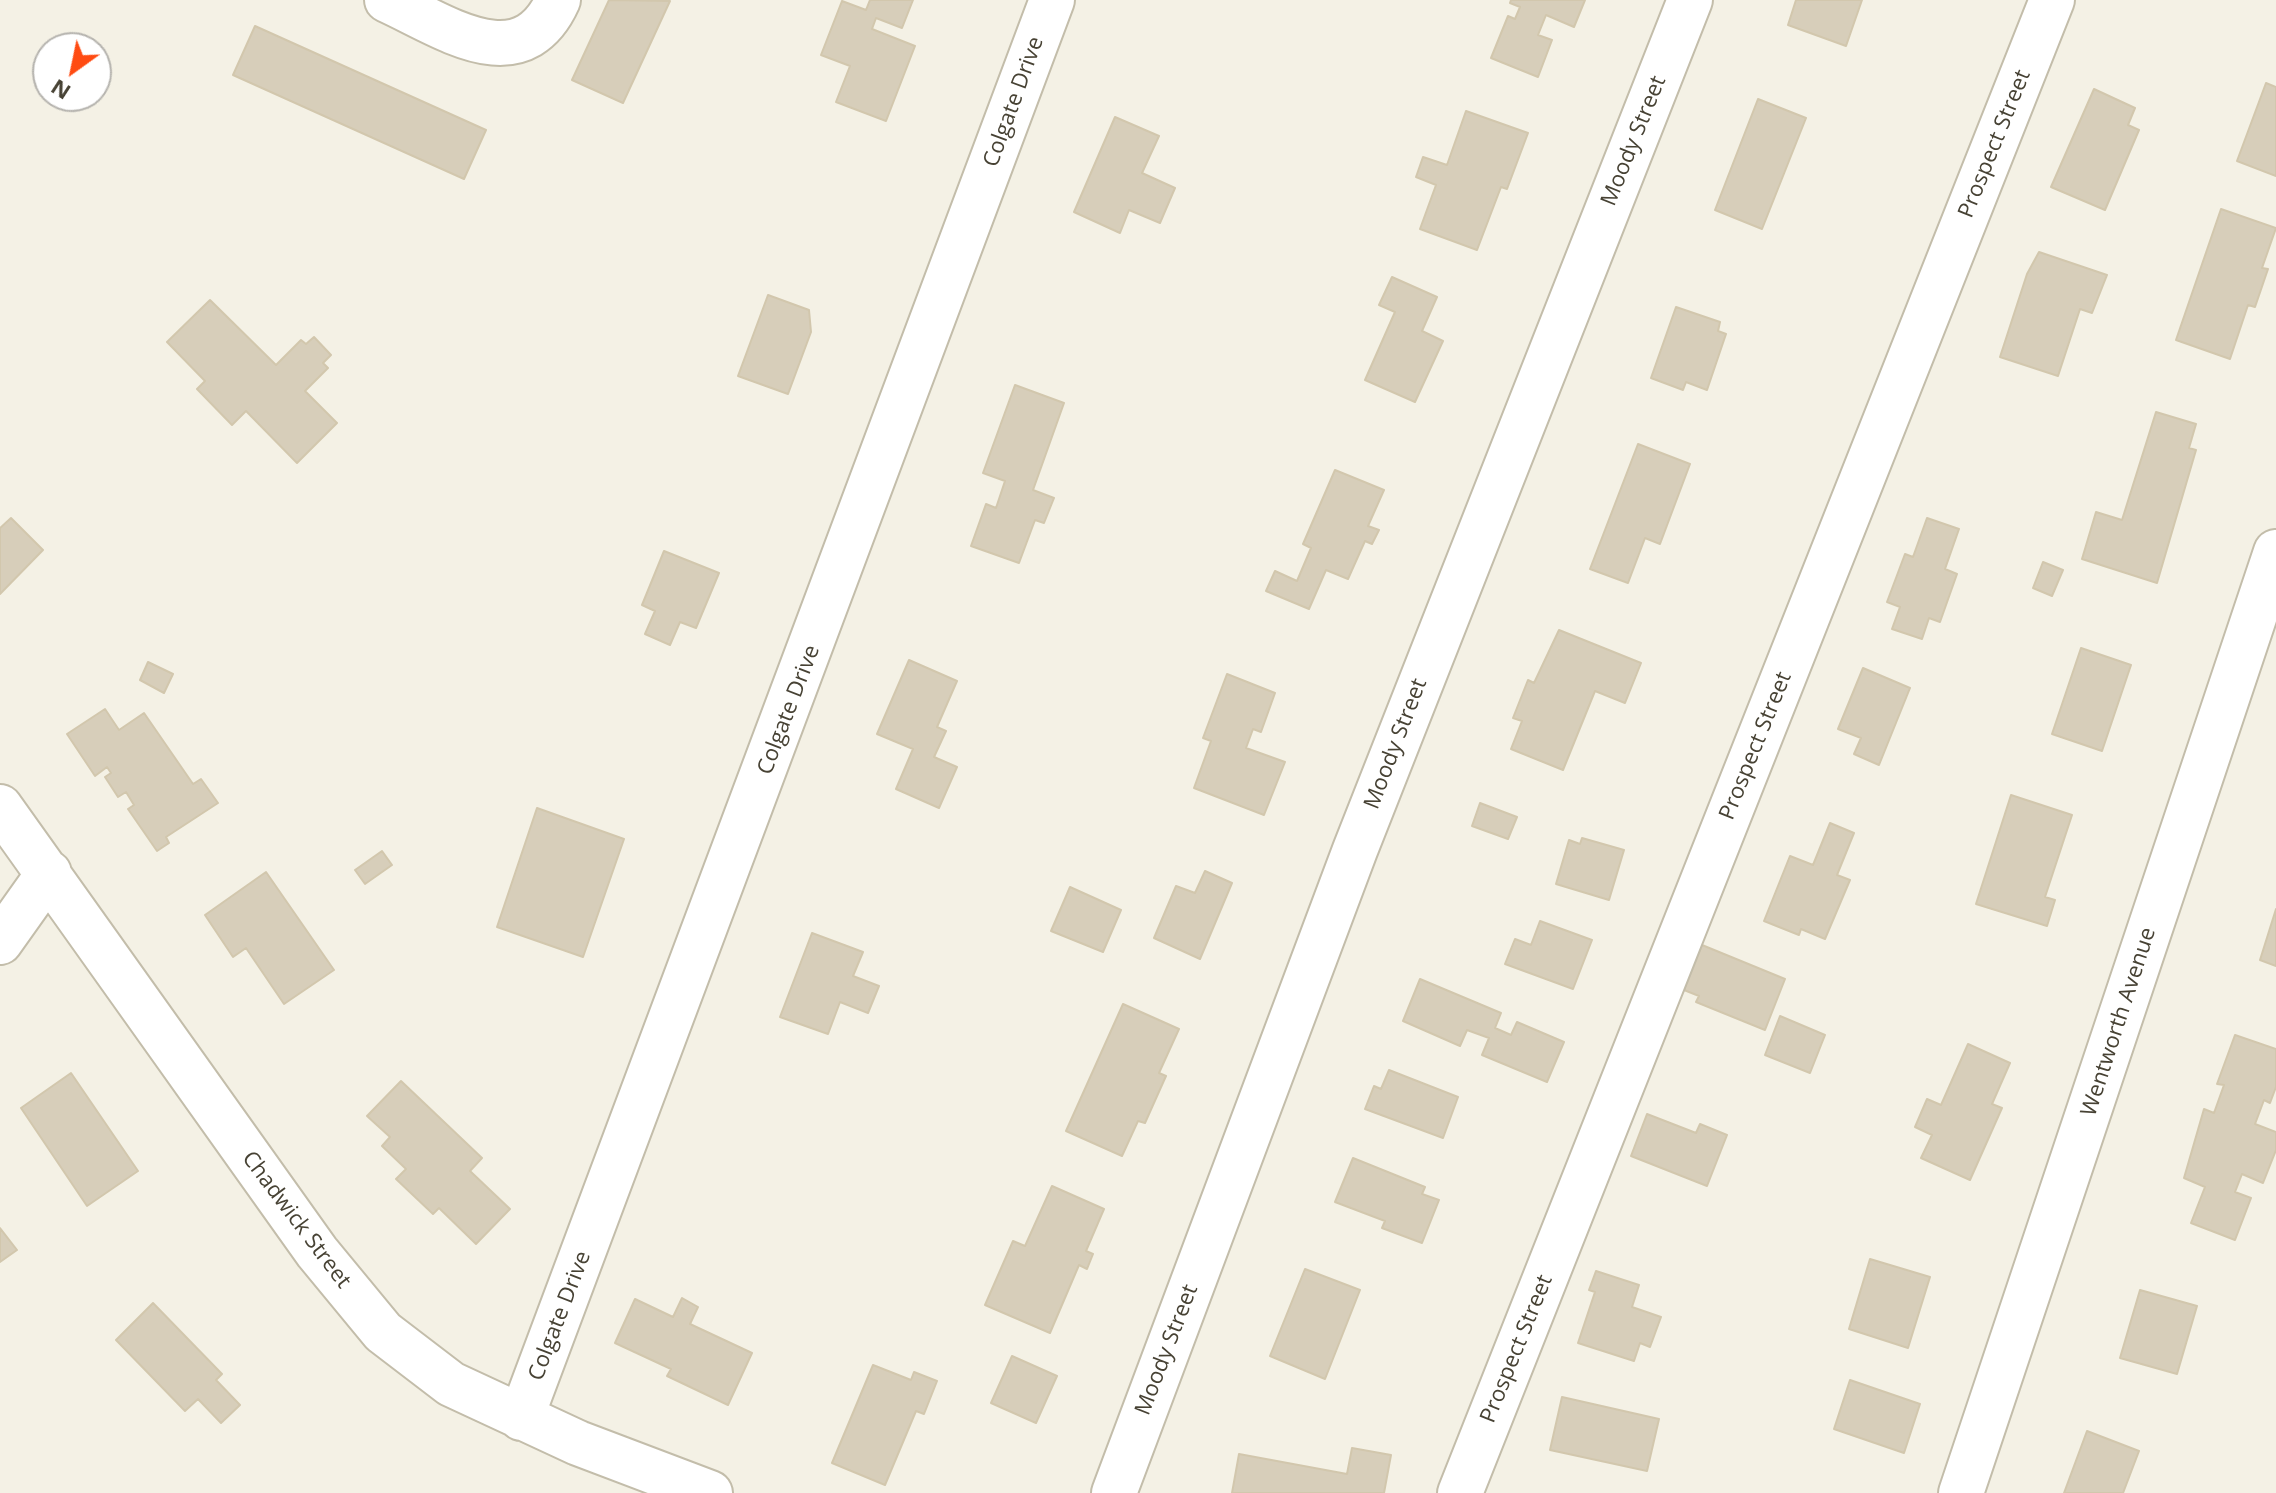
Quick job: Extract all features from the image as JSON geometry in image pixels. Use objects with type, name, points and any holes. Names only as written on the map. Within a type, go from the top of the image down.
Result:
[{"type":"street","points":[[387,0],[471,39],[505,45],[533,36],[551,17],[558,0]]},
{"type":"street","name":"Colgate Drive","points":[[521,1418],[1052,0]]},
{"type":"street","name":"Moody Street","points":[[1114,1493],[1361,835],[1690,0]]},
{"type":"street","name":"Prospect Street","points":[[1460,1493],[2052,0]]},
{"type":"street","name":"Wentworth Avenue","points":[[1961,1493],[2276,552]]},
{"type":"street","name":"Chadwick Street","points":[[0,807],[317,1252],[383,1332],[451,1384],[521,1418],[710,1493]]},
{"type":"street","points":[[0,942],[49,873]]},
{"type":"building","points":[[609,0],[670,1],[623,103],[572,80]]},
{"type":"building","points":[[870,0],[913,0],[902,28],[876,18],[872,29],[915,46],[886,121],[836,102],[850,66],[821,55],[842,1],[866,10]]},
{"type":"building","points":[[1511,0],[1585,0],[1574,27],[1546,15],[1538,35],[1552,40],[1538,77],[1491,58],[1508,16],[1515,19],[1520,7],[1510,3]]},
{"type":"building","points":[[1796,0],[1862,0],[1846,46],[1788,25]]},
{"type":"building","points":[[255,26],[486,130],[464,179],[233,75]]},
{"type":"building","points":[[2266,83],[2276,87],[2276,176],[2237,161]]},
{"type":"building","points":[[2094,89],[2135,108],[2128,125],[2139,130],[2105,210],[2051,187]]},
{"type":"building","points":[[1758,99],[1806,118],[1762,229],[1715,210]]},
{"type":"building","points":[[1466,111],[1528,133],[1507,189],[1501,187],[1477,250],[1420,229],[1436,185],[1416,177],[1423,157],[1447,165]]},
{"type":"building","points":[[1115,117],[1159,136],[1142,173],[1175,188],[1160,223],[1129,210],[1120,233],[1074,212]]},
{"type":"building","points":[[2221,209],[2276,228],[2262,268],[2268,269],[2255,307],[2248,305],[2230,359],[2176,340]]},
{"type":"building","points":[[2039,252],[2107,275],[2092,313],[2080,309],[2058,376],[2000,357],[2027,274]]},
{"type":"building","points":[[1392,277],[1437,297],[1422,331],[1443,341],[1415,402],[1365,380],[1395,312],[1379,305]]},
{"type":"building","points":[[768,295],[809,310],[811,332],[788,394],[738,376]]},
{"type":"building","points":[[210,300],[276,365],[301,340],[306,344],[314,337],[331,355],[323,363],[328,368],[305,391],[337,423],[297,463],[246,411],[232,425],[197,389],[205,381],[167,342]]},
{"type":"building","points":[[1676,307],[1720,322],[1718,331],[1726,334],[1707,390],[1686,382],[1683,390],[1651,378]]},
{"type":"building","points":[[1015,385],[1064,403],[1033,490],[1054,498],[1044,523],[1035,520],[1019,563],[971,546],[986,504],[996,508],[1005,481],[983,473]]},
{"type":"building","points":[[2156,412],[2196,424],[2189,448],[2196,450],[2157,583],[2082,559],[2096,512],[2122,520]]},
{"type":"building","points":[[1638,444],[1690,464],[1660,544],[1645,538],[1628,583],[1590,569]]},
{"type":"building","points":[[1335,470],[1384,490],[1368,526],[1379,530],[1372,544],[1365,541],[1348,579],[1326,570],[1309,609],[1266,591],[1275,571],[1297,581],[1311,548],[1303,544]]},
{"type":"building","points":[[11,518],[43,550],[0,594],[0,528]]},
{"type":"building","points":[[1927,518],[1959,529],[1945,569],[1957,574],[1940,622],[1929,618],[1922,639],[1892,629],[1900,607],[1887,602],[1905,554],[1913,557]]},
{"type":"building","points":[[664,551],[719,573],[696,628],[680,622],[670,645],[645,634],[655,611],[642,605]]},
{"type":"building","points":[[2043,562],[2063,570],[2052,596],[2033,588]]},
{"type":"building","points":[[1559,630],[1641,663],[1625,703],[1595,691],[1563,770],[1511,749],[1522,721],[1513,718],[1528,680],[1534,683]]},
{"type":"building","points":[[2081,648],[2131,665],[2102,751],[2052,734]]},
{"type":"building","points":[[909,660],[957,681],[937,727],[946,731],[934,757],[957,767],[939,808],[896,789],[913,749],[877,734]]},
{"type":"building","points":[[148,662],[173,674],[164,693],[140,680]]},
{"type":"building","points":[[1863,668],[1910,688],[1879,765],[1854,754],[1861,738],[1838,729]]},
{"type":"building","points":[[1227,674],[1275,693],[1261,732],[1253,729],[1246,748],[1285,762],[1264,815],[1194,788],[1211,741],[1203,738]]},
{"type":"building","points":[[105,709],[119,730],[144,713],[193,784],[201,779],[218,803],[166,837],[169,843],[157,851],[128,809],[134,805],[126,792],[118,797],[105,777],[111,773],[107,767],[95,776],[67,734]]},
{"type":"building","points":[[2011,795],[2072,815],[2045,897],[2055,900],[2047,926],[1976,904]]},
{"type":"building","points":[[1480,803],[1517,817],[1508,839],[1472,826]]},
{"type":"building","points":[[537,808],[624,839],[583,957],[497,927]]},
{"type":"building","points":[[1830,823],[1854,833],[1837,875],[1850,880],[1825,939],[1801,929],[1799,935],[1764,921],[1790,856],[1813,865]]},
{"type":"building","points":[[1582,838],[1624,850],[1609,900],[1556,884],[1569,840],[1580,844]]},
{"type":"building","points":[[382,851],[392,865],[365,884],[355,870]]},
{"type":"building","points":[[1205,871],[1232,883],[1200,959],[1154,938],[1176,886],[1195,893]]},
{"type":"building","points":[[266,872],[334,970],[284,1004],[246,948],[233,957],[205,915]]},
{"type":"building","points":[[1070,887],[1121,910],[1103,952],[1051,931]]},
{"type":"building","points":[[2276,909],[2276,966],[2260,960]]},
{"type":"building","points":[[1540,921],[1592,940],[1573,989],[1505,964],[1515,939],[1531,945]]},
{"type":"building","points":[[812,933],[863,952],[853,976],[879,986],[868,1013],[840,1002],[828,1034],[780,1017]]},
{"type":"building","points":[[1702,945],[1785,979],[1765,1030],[1696,1002],[1699,996],[1684,990]]},
{"type":"building","points":[[1420,979],[1501,1013],[1495,1028],[1511,1035],[1517,1022],[1564,1042],[1547,1082],[1482,1055],[1489,1038],[1467,1030],[1460,1046],[1403,1021]]},
{"type":"building","points":[[1123,1004],[1179,1029],[1159,1073],[1166,1076],[1145,1123],[1138,1121],[1122,1156],[1066,1131]]},
{"type":"building","points":[[1780,1016],[1825,1035],[1810,1073],[1765,1055]]},
{"type":"building","points":[[2235,1035],[2276,1049],[2276,1087],[2270,1103],[2264,1100],[2255,1124],[2276,1132],[2276,1150],[2263,1183],[2242,1174],[2235,1192],[2251,1198],[2235,1240],[2191,1223],[2205,1187],[2184,1178],[2204,1109],[2214,1113],[2224,1085],[2217,1084]]},
{"type":"building","points":[[1968,1044],[2010,1063],[1992,1104],[2002,1108],[1970,1180],[1921,1158],[1932,1135],[1915,1127],[1927,1099],[1941,1105]]},
{"type":"building","points":[[1389,1070],[1458,1097],[1443,1138],[1365,1109],[1374,1086],[1381,1089]]},
{"type":"building","points":[[71,1073],[138,1171],[87,1206],[21,1108]]},
{"type":"building","points":[[401,1081],[482,1158],[470,1171],[510,1209],[476,1244],[439,1208],[433,1214],[396,1179],[406,1169],[382,1146],[390,1137],[367,1116]]},
{"type":"building","points":[[1647,1114],[1696,1133],[1700,1124],[1727,1135],[1707,1186],[1631,1156]]},
{"type":"building","points":[[1353,1158],[1425,1187],[1422,1194],[1439,1200],[1422,1243],[1382,1228],[1385,1221],[1335,1202]]},
{"type":"building","points":[[1052,1186],[1104,1209],[1086,1251],[1093,1254],[1087,1269],[1079,1265],[1050,1333],[985,1305],[1013,1241],[1025,1246]]},
{"type":"building","points":[[0,1228],[17,1250],[0,1262]]},
{"type":"building","points":[[1870,1259],[1930,1277],[1908,1348],[1849,1329]]},
{"type":"building","points":[[1305,1269],[1360,1290],[1325,1379],[1270,1356]]},
{"type":"building","points":[[1596,1271],[1639,1285],[1632,1307],[1661,1317],[1650,1347],[1640,1343],[1634,1361],[1578,1343],[1595,1292],[1589,1290]]},
{"type":"building","points":[[2140,1290],[2197,1306],[2177,1374],[2120,1358]]},
{"type":"building","points":[[682,1298],[698,1307],[690,1324],[752,1353],[728,1405],[667,1376],[671,1369],[615,1343],[635,1299],[673,1317]]},
{"type":"building","points":[[153,1303],[222,1374],[216,1380],[240,1405],[221,1423],[198,1399],[185,1411],[116,1340]]},
{"type":"building","points":[[1012,1356],[1057,1376],[1036,1423],[991,1403]]},
{"type":"building","points":[[873,1365],[911,1380],[914,1372],[937,1381],[924,1414],[916,1411],[885,1485],[832,1463]]},
{"type":"building","points":[[1850,1380],[1920,1404],[1904,1453],[1834,1429]]},
{"type":"building","points":[[1562,1397],[1659,1419],[1647,1471],[1550,1450]]},
{"type":"building","points":[[2087,1431],[2139,1451],[2123,1493],[2064,1493]]},
{"type":"building","points":[[1352,1448],[1391,1455],[1384,1493],[1232,1493],[1239,1454],[1347,1474]]}]
